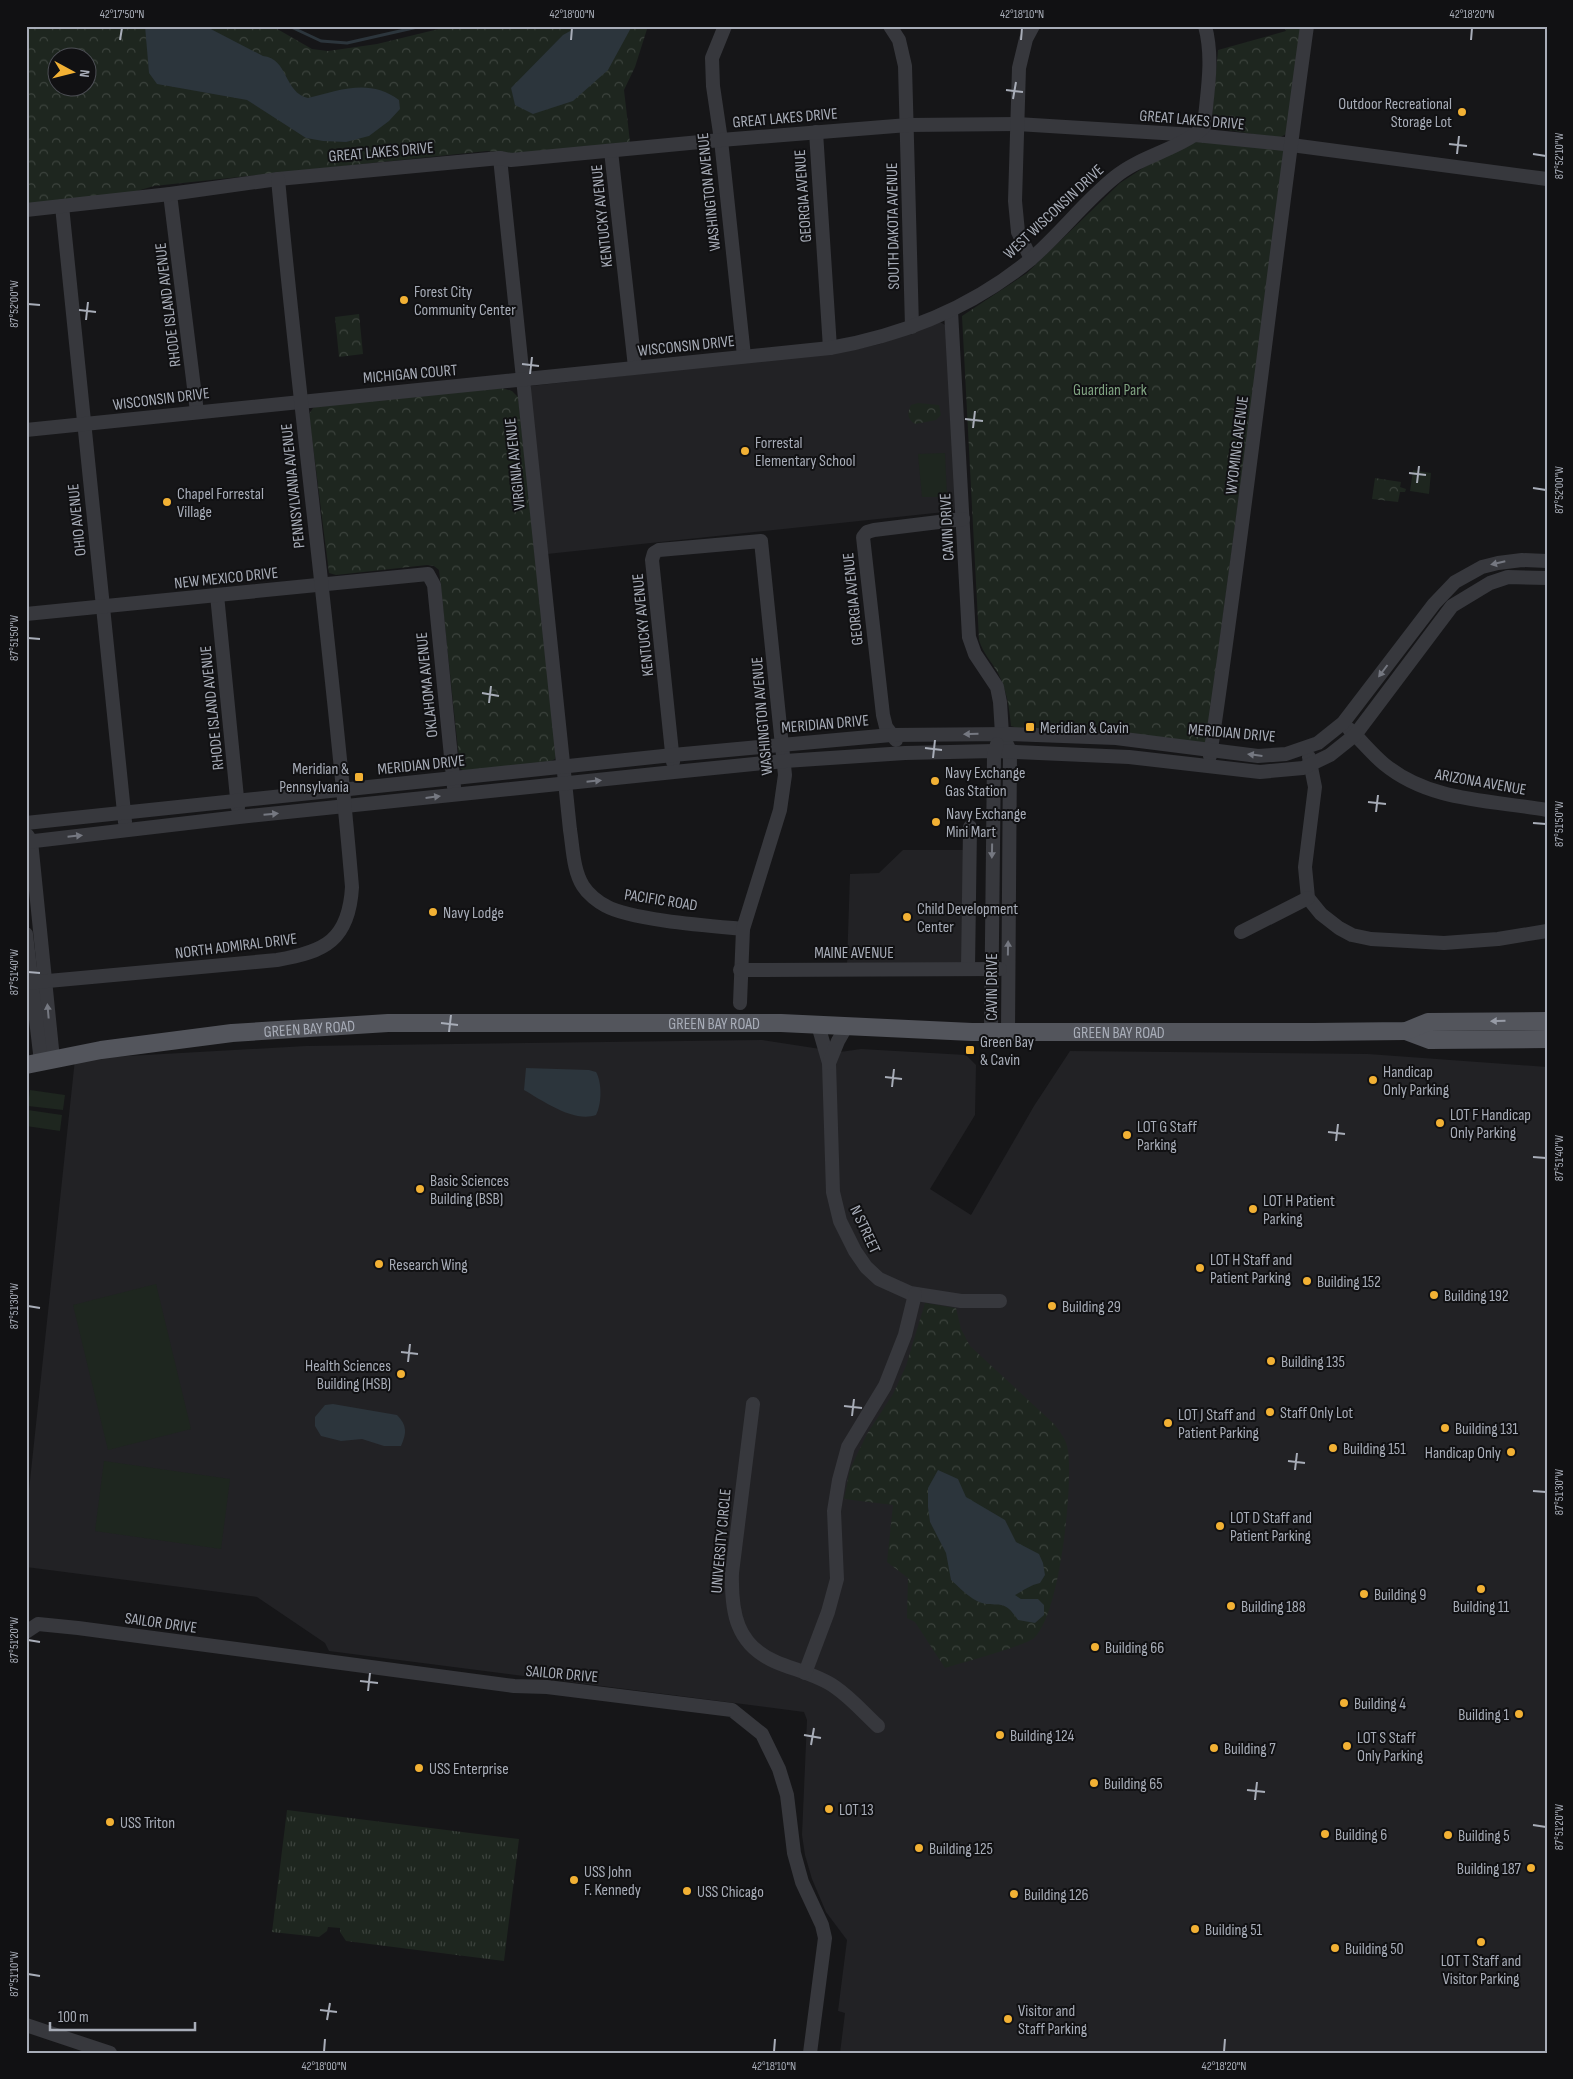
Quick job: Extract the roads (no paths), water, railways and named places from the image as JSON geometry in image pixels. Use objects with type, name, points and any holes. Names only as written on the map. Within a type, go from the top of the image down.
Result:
[{"type":"main road","name":"GREEN BAY ROAD","points":[[1406,1031],[1428,1022],[1547,1021]]},
{"type":"main road","name":"GREEN BAY ROAD","points":[[40,1062],[101,1050],[194,1037],[340,1024],[616,1022],[999,1032],[1406,1031],[1430,1040],[1547,1040]]},
{"type":"street","name":"WASHINGTON AVENUE","points":[[725,26],[712,58],[713,86],[721,140],[744,356]]},
{"type":"street","points":[[890,26],[899,40],[905,66],[908,125]]},
{"type":"street","points":[[1031,259],[1025,249],[1016,217],[1019,68],[1026,39],[1033,26]]},
{"type":"street","points":[[1195,135],[1204,127],[1210,63],[1210,45],[1205,26]]},
{"type":"street","name":"WYOMING AVENUE","points":[[1208,766],[1247,498],[1290,145],[1307,26]]},
{"type":"street","name":"GREAT LAKES DRIVE","points":[[26,210],[170,194],[278,179],[500,158],[511,160],[908,125],[1017,124],[1195,135],[1290,145],[1406,162],[1547,179]]},
{"type":"street","name":"SOUTH DAKOTA AVENUE","points":[[908,125],[912,327]]},
{"type":"street","name":"GEORGIA AVENUE","points":[[816,132],[830,348]]},
{"type":"street","name":"WEST WISCONSIN DRIVE","points":[[852,344],[912,327],[951,311],[1002,281],[1031,259],[1116,176],[1144,159],[1195,135]]},
{"type":"street","name":"KENTUCKY AVENUE","points":[[611,151],[635,368]]},
{"type":"street","name":"VIRGINIA AVENUE","points":[[500,158],[565,766]]},
{"type":"street","name":"PENNSYLVANIA AVENUE","points":[[278,179],[300,401],[344,790]]},
{"type":"street","name":"RHODE ISLAND AVENUE","points":[[170,194],[197,412]]},
{"type":"street","name":"OHIO AVENUE","points":[[62,206],[126,830]]},
{"type":"street","name":"CAVIN DRIVE","points":[[951,311],[969,637],[975,654],[997,687],[1002,734],[1010,751],[1008,969],[999,1032]]},
{"type":"street","name":"WISCONSIN DRIVE","points":[[523,380],[830,348],[852,344]]},
{"type":"street","name":"MICHIGAN COURT","points":[[300,401],[523,380]]},
{"type":"street","name":"WISCONSIN DRIVE","points":[[26,430],[300,401]]},
{"type":"street","name":"GEORGIA AVENUE","points":[[905,753],[900,743],[891,735],[883,715],[863,537],[867,532],[874,530],[963,520]]},
{"type":"street","name":"WASHINGTON AVENUE","points":[[740,1003],[743,928],[780,810],[785,784],[785,761],[761,541]]},
{"type":"street","name":"KENTUCKY AVENUE","points":[[674,772],[652,560],[654,552],[761,541]]},
{"type":"street","name":"MERIDIAN DRIVE","points":[[26,823],[673,755],[891,735],[1002,734],[1116,738],[1273,756],[1307,748],[1343,723],[1434,604],[1455,582],[1482,567],[1498,563],[1522,560],[1547,561]]},
{"type":"street","name":"NEW MEXICO DRIVE","points":[[26,614],[428,574]]},
{"type":"street","name":"OKLAHOMA AVENUE","points":[[428,574],[434,585],[455,795]]},
{"type":"street","points":[[40,1062],[46,981],[28,839],[785,761],[905,753],[1010,751],[1128,757],[1271,772],[1303,768],[1330,755],[1355,735],[1452,606],[1490,583],[1508,577],[1547,578]]},
{"type":"street","name":"RHODE ISLAND AVENUE","points":[[217,595],[239,817]]},
{"type":"street","name":"ARIZONA AVENUE","points":[[1343,723],[1384,764],[1424,788],[1441,795],[1547,810]]},
{"type":"street","name":"CAVIN DRIVE","points":[[999,1032],[991,969],[994,751],[1002,734]]},
{"type":"street","points":[[1307,748],[1316,787],[1305,866],[1308,898],[1321,914],[1339,928],[1352,935],[1371,939],[1444,943],[1498,939],[1547,932]]},
{"type":"street","name":"PACIFIC ROAD","points":[[565,766],[570,830],[577,869],[583,885],[591,895],[605,906],[633,915],[743,928]]},
{"type":"street","name":"NORTH ADMIRAL DRIVE","points":[[29,983],[277,960],[319,950],[344,925],[351,904],[352,887],[344,790]]},
{"type":"street","points":[[968,969],[970,827]]},
{"type":"street","points":[[1241,932],[1308,898]]},
{"type":"street","points":[[26,934],[29,983],[40,1062]]},
{"type":"street","name":"MAINE AVENUE","points":[[740,970],[1008,969]]},
{"type":"street","name":"N STREET","points":[[818,1026],[829,1063],[833,1192],[840,1221],[855,1251],[866,1267],[879,1279],[894,1288],[915,1294],[961,1301],[1000,1301]]},
{"type":"street","name":"N STREET","points":[[829,1063],[846,1027]]},
{"type":"street","points":[[805,1672],[828,1612],[837,1579],[834,1511],[839,1480],[848,1447],[889,1377],[905,1335],[915,1294]]},
{"type":"street","name":"UNIVERSITY CIRCLE","points":[[753,1404],[732,1573],[733,1610],[742,1634],[762,1655],[805,1672],[835,1687],[878,1726]]},
{"type":"street","name":"SAILOR DRIVE","points":[[26,1632],[38,1624],[78,1628],[478,1681],[546,1686],[732,1710],[762,1734],[779,1769],[787,1795],[794,1853],[802,1882],[822,1925],[825,1938],[810,2053]]},
{"type":"street","points":[[26,2025],[110,2053]]},
{"type":"waterway","points":[[289,26],[321,41],[347,43],[422,26]]},
{"type":"place","name":"Outdoor Recreational Storage Lot","points":[[1462,112]]},
{"type":"place","name":"Forest City Community Center","points":[[404,300]]},
{"type":"place","name":"Forrestal Elementary School","points":[[745,451]]},
{"type":"place","name":"Chapel Forrestal Village","points":[[167,502]]},
{"type":"place","name":"Meridian & Cavin","points":[[1030,727]]},
{"type":"place","name":"Meridian & Pennsylvania","points":[[359,777]]},
{"type":"place","name":"Navy Exchange Gas Station","points":[[935,781]]},
{"type":"place","name":"Navy Exchange Mini Mart","points":[[936,822]]},
{"type":"place","name":"Navy Lodge","points":[[433,912]]},
{"type":"place","name":"Child Development Center","points":[[907,917]]},
{"type":"place","name":"Green Bay & Cavin","points":[[970,1050]]},
{"type":"place","name":"Handicap Only Parking","points":[[1373,1080]]},
{"type":"place","name":"LOT F Handicap Only Parking","points":[[1440,1123]]},
{"type":"place","name":"LOT G Staff Parking","points":[[1127,1135]]},
{"type":"place","name":"Basic Sciences Building (BSB)","points":[[420,1189]]},
{"type":"place","name":"LOT H Patient Parking","points":[[1253,1209]]},
{"type":"place","name":"Research Wing","points":[[379,1264]]},
{"type":"place","name":"LOT H Staff and Patient Parking","points":[[1200,1268]]},
{"type":"place","name":"Building 152","points":[[1307,1281]]},
{"type":"place","name":"Building 192","points":[[1434,1295]]},
{"type":"place","name":"Building 29","points":[[1052,1306]]},
{"type":"place","name":"Building 135","points":[[1271,1361]]},
{"type":"place","name":"Health Sciences Building (HSB)","points":[[401,1374]]},
{"type":"place","name":"Staff Only Lot","points":[[1270,1412]]},
{"type":"place","name":"LOT J Staff and Patient Parking","points":[[1168,1423]]},
{"type":"place","name":"Building 131","points":[[1445,1428]]},
{"type":"place","name":"Building 151","points":[[1333,1448]]},
{"type":"place","name":"Handicap Only","points":[[1511,1452]]},
{"type":"place","name":"LOT D Staff and Patient Parking","points":[[1220,1526]]},
{"type":"place","name":"Building 11","points":[[1481,1589]]},
{"type":"place","name":"Building 9","points":[[1364,1594]]},
{"type":"place","name":"Building 188","points":[[1231,1606]]},
{"type":"place","name":"Building 66","points":[[1095,1647]]},
{"type":"place","name":"Building 4","points":[[1344,1703]]},
{"type":"place","name":"Building 1","points":[[1519,1714]]},
{"type":"place","name":"Building 124","points":[[1000,1735]]},
{"type":"place","name":"LOT S Staff Only Parking","points":[[1347,1746]]},
{"type":"place","name":"Building 7","points":[[1214,1748]]},
{"type":"place","name":"USS Enterprise","points":[[419,1768]]},
{"type":"place","name":"Building 65","points":[[1094,1783]]},
{"type":"place","name":"LOT 13","points":[[829,1809]]},
{"type":"place","name":"USS Triton","points":[[110,1822]]},
{"type":"place","name":"Building 6","points":[[1325,1834]]},
{"type":"place","name":"Building 5","points":[[1448,1835]]},
{"type":"place","name":"Building 125","points":[[919,1848]]},
{"type":"place","name":"Building 187","points":[[1531,1868]]},
{"type":"place","name":"USS John F. Kennedy","points":[[574,1880]]},
{"type":"place","name":"USS Chicago","points":[[687,1891]]},
{"type":"place","name":"Building 126","points":[[1014,1894]]},
{"type":"place","name":"Building 51","points":[[1195,1929]]},
{"type":"place","name":"LOT T Staff and Visitor Parking","points":[[1481,1942]]},
{"type":"place","name":"Building 50","points":[[1335,1948]]},
{"type":"place","name":"Visitor and Staff Parking","points":[[1008,2019]]},
{"type":"park label","name":"Guardian Park","points":[[1110,389]]}]
